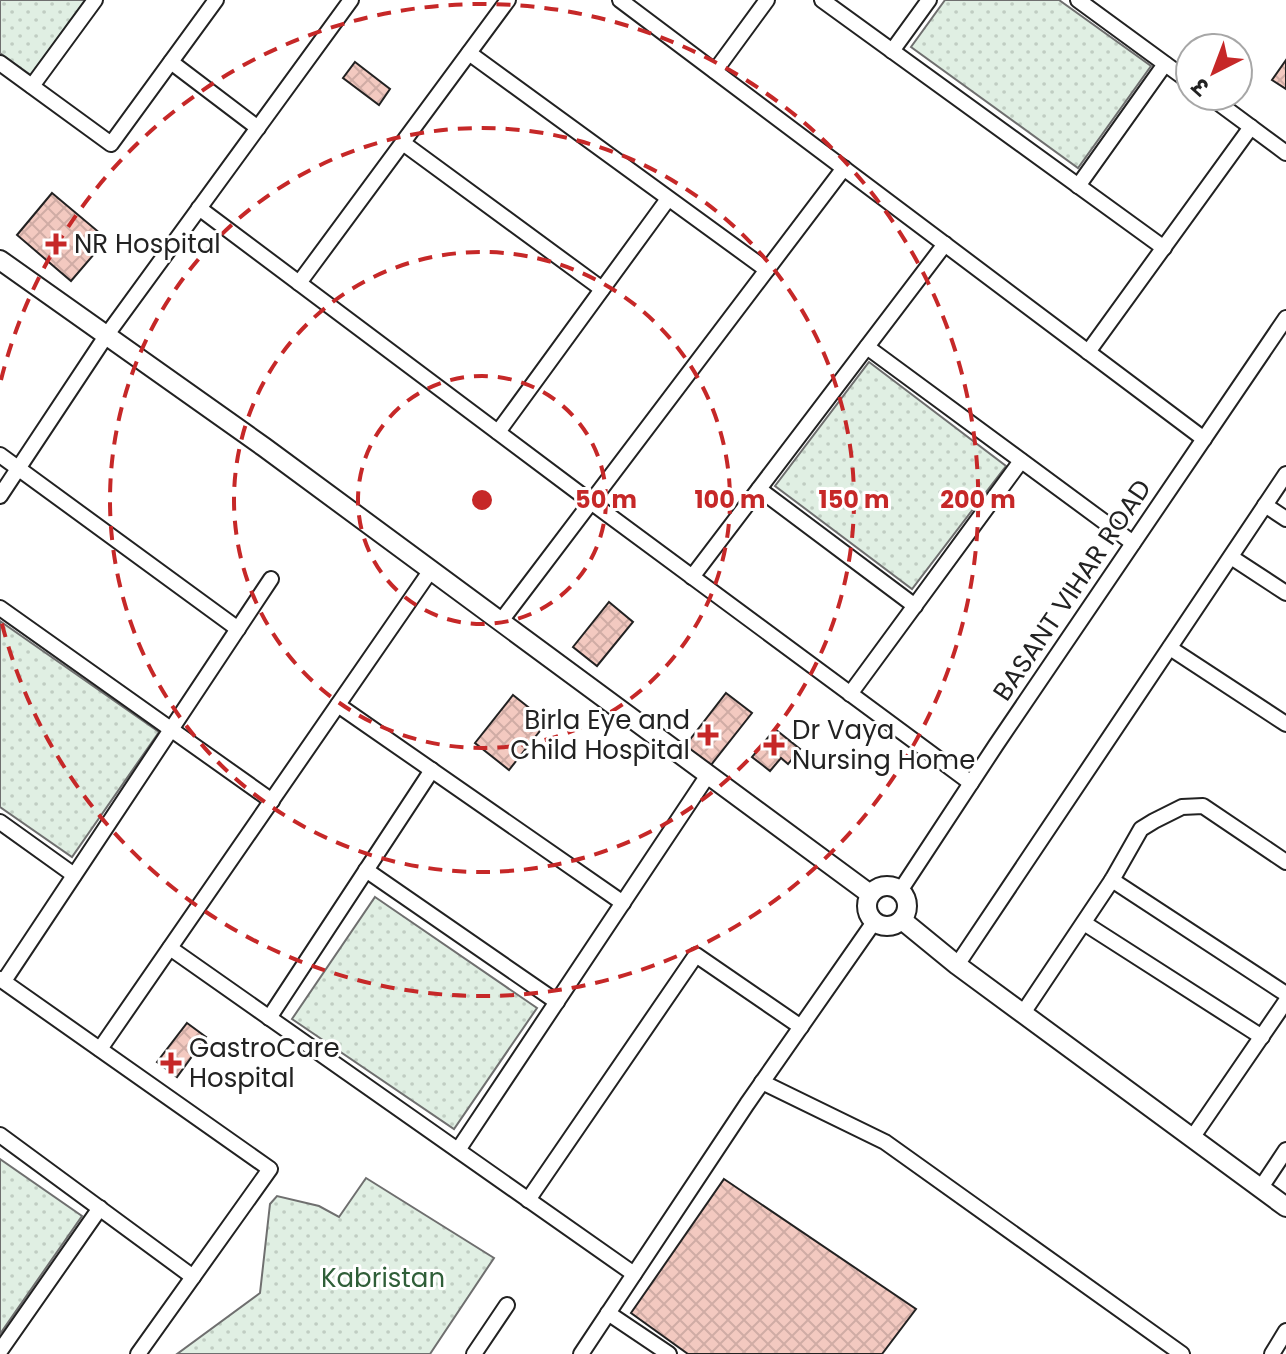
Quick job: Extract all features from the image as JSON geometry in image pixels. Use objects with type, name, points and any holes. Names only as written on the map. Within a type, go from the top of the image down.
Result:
[{"type":"street","points":[[32,86],[95,0]]},
{"type":"street","points":[[0,63],[111,144],[216,0]]},
{"type":"street","points":[[0,496],[106,336],[351,0]]},
{"type":"street","points":[[299,283],[508,0]]},
{"type":"street","points":[[620,0],[1204,439]]},
{"type":"street","points":[[715,71],[767,0]]},
{"type":"street","points":[[822,0],[1164,248]]},
{"type":"street","points":[[892,51],[929,0]]},
{"type":"street","points":[[1078,0],[1174,70]]},
{"type":"street","points":[[469,53],[767,270]]},
{"type":"street","points":[[171,62],[258,128]]},
{"type":"street","points":[[1078,186],[1165,64]]},
{"type":"street","points":[[1231,112],[1286,153]]},
{"type":"street","points":[[1088,352],[1251,127]]},
{"type":"street","points":[[403,143],[602,289]]},
{"type":"street","points":[[501,621],[844,168]]},
{"type":"street","points":[[498,432],[668,199]]},
{"type":"street","points":[[199,208],[971,783]]},
{"type":"street","points":[[692,577],[945,244]]},
{"type":"street","points":[[0,260],[264,447],[870,894]]},
{"type":"street","name":"BASANT VIHAR ROAD","points":[[900,891],[1286,318]]},
{"type":"street","points":[[867,347],[1133,543]]},
{"type":"street","points":[[0,455],[238,629]]},
{"type":"street","points":[[850,694],[1021,461]]},
{"type":"street","points":[[957,965],[1286,474]]},
{"type":"street","points":[[759,489],[915,606]]},
{"type":"street","points":[[1265,505],[1286,519]]},
{"type":"street","points":[[1231,557],[1286,593]]},
{"type":"street","points":[[100,1049],[431,570]]},
{"type":"street","points":[[138,1354],[270,1169],[2,980],[271,579]]},
{"type":"street","points":[[0,608],[272,801]]},
{"type":"street","points":[[1170,648],[1286,724]]},
{"type":"street","points":[[338,705],[623,903]]},
{"type":"street","points":[[269,1018],[432,770]]},
{"type":"street","points":[[458,1150],[708,775]]},
{"type":"street","points":[[1023,1013],[1112,880],[1141,829],[1154,821],[1182,807],[1203,806],[1286,862]]},
{"type":"street","points":[[0,822],[74,875]]},
{"type":"street","points":[[366,870],[557,1002]]},
{"type":"street","points":[[1112,880],[1286,994]]},
{"type":"street","points":[[885,886],[900,891],[907,904],[902,920],[889,927],[874,922],[866,910],[870,894],[885,886]]},
{"type":"street","points":[[902,920],[957,965],[1286,1207]]},
{"type":"street","points":[[581,1354],[762,1082],[874,922]]},
{"type":"street","points":[[1084,923],[1262,1037]]},
{"type":"street","points":[[170,948],[634,1274]]},
{"type":"street","points":[[528,1200],[696,955],[801,1027]]},
{"type":"street","points":[[1192,1138],[1286,1001]]},
{"type":"street","points":[[762,1082],[885,1142],[1182,1354]]},
{"type":"street","points":[[0,1135],[193,1277]]},
{"type":"street","points":[[1260,1189],[1286,1150]]},
{"type":"street","points":[[0,1351],[100,1208]]},
{"type":"street","points":[[474,1354],[507,1305]]},
{"type":"street","points":[[608,1313],[669,1354]]},
{"type":"street","points":[[1272,1354],[1286,1331]]},
{"type":"green space","points":[[0,0],[86,0],[32,76],[0,53]]},
{"type":"green space","points":[[945,0],[1059,0],[1151,66],[1078,168],[911,47]]},
{"type":"green space","points":[[869,362],[1006,466],[912,589],[775,486]]},
{"type":"green space","points":[[0,621],[159,732],[72,857],[0,807]]},
{"type":"green space","points":[[375,897],[537,1008],[454,1129],[292,1019]]},
{"type":"green space","points":[[0,1159],[82,1216],[0,1334]]},
{"type":"green space","name":"Kabristan","points":[[366,1178],[494,1258],[430,1354],[177,1354],[260,1293],[270,1204],[277,1196],[319,1206],[339,1217]]},
{"type":"building","points":[[1286,60],[1286,89],[1272,80]]},
{"type":"building","points":[[355,62],[390,89],[379,105],[343,78]]},
{"type":"building","points":[[52,193],[107,239],[71,281],[17,235]]},
{"type":"building","points":[[609,602],[633,622],[597,666],[573,647]]},
{"type":"building","points":[[726,693],[752,713],[711,765],[685,746]]},
{"type":"building","points":[[513,695],[547,722],[509,770],[475,743]]},
{"type":"building","points":[[775,729],[800,749],[788,764],[781,758],[770,771],[752,757]]},
{"type":"building","points":[[187,1023],[206,1037],[177,1077],[157,1062]]},
{"type":"building","points":[[724,1179],[916,1309],[882,1354],[688,1354],[631,1313]]},
{"type":"place","name":"NR Hospital","points":[[56,244]]},
{"type":"place","name":"Birla Eye and Child Hospital","points":[[708,735]]},
{"type":"place","name":"Dr Vaya Nursing Home","points":[[774,745]]},
{"type":"place","name":"GastroCare Hospital","points":[[171,1063]]}]
